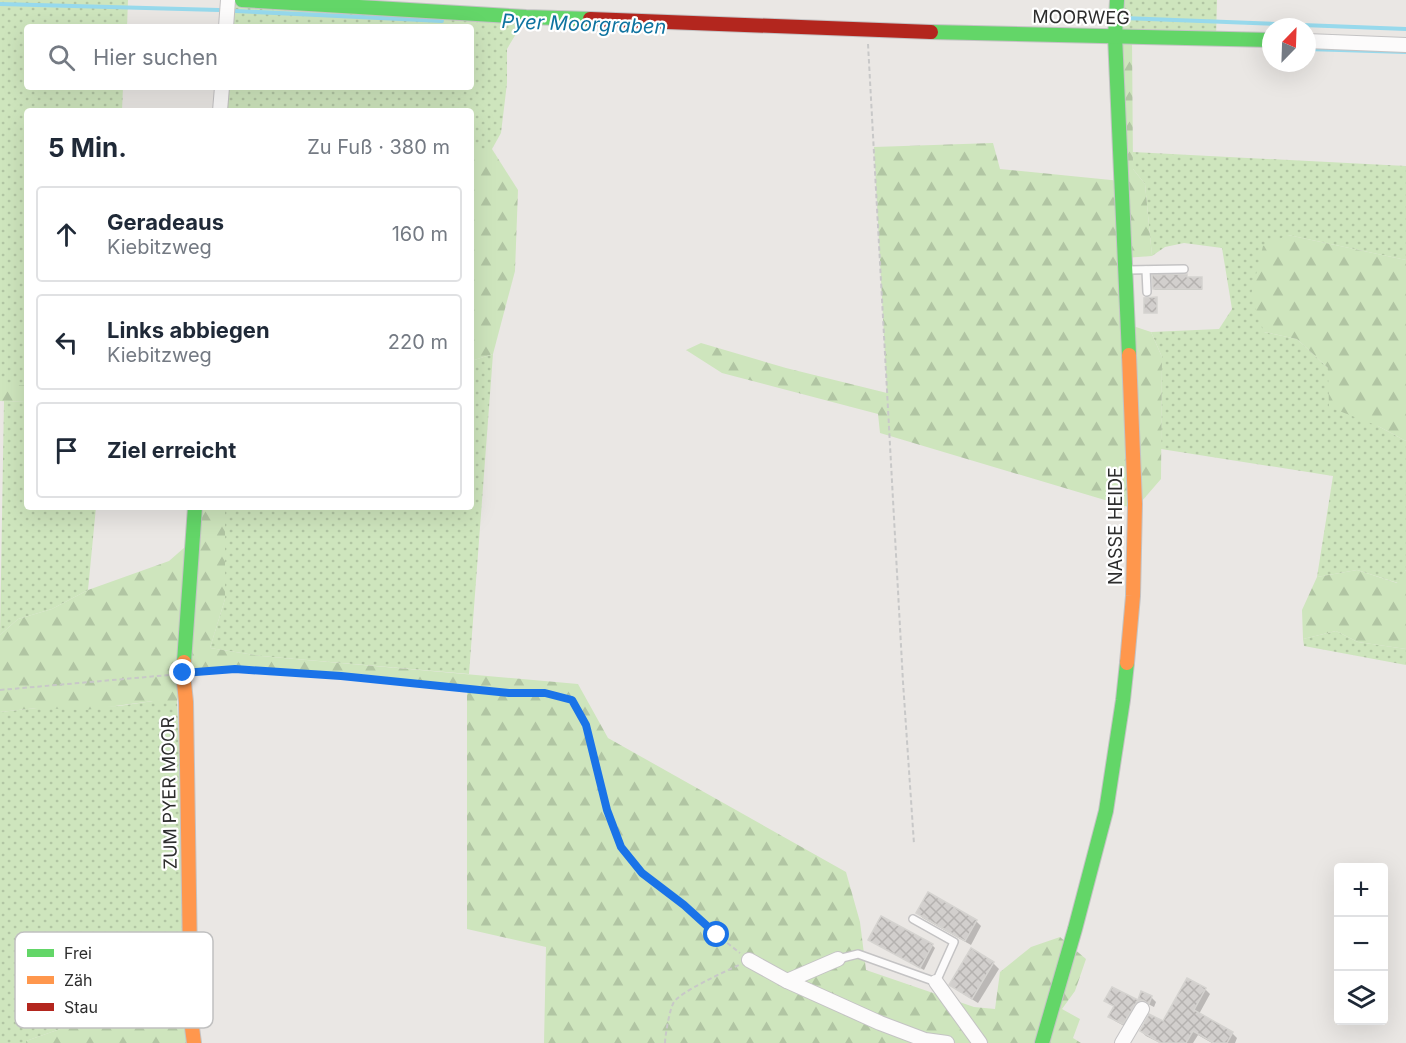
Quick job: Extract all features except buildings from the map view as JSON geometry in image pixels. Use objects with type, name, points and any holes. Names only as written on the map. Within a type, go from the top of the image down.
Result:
[{"type":"street","points":[[226,24],[228,0]]},
{"type":"street","name":"MOORWEG","points":[[242,0],[525,16],[867,29],[1262,40]]},
{"type":"street","name":"NASSE HEIDE","points":[[1042,1043],[1106,811],[1123,700],[1133,596],[1135,504],[1115,36],[1117,0]]},
{"type":"street","points":[[1316,41],[1406,45]]},
{"type":"street","points":[[220,108],[222,90]]},
{"type":"street","name":"ZUM PYER MOOR","points":[[190,932],[186,702],[183,673],[195,510]]},
{"type":"street","points":[[787,981],[837,959]]},
{"type":"street","points":[[749,960],[787,981],[880,1023],[925,1040],[947,1043]]},
{"type":"street","points":[[936,982],[980,1043]]},
{"type":"street","points":[[1122,1043],[1142,1009]]},
{"type":"street","name":"ZUM PYER MOOR","points":[[192,1028],[194,1043]]},
{"type":"lane","points":[[1125,270],[1184,269]]},
{"type":"lane","points":[[1146,270],[1147,292]]},
{"type":"lane","points":[[837,959],[858,954],[936,982],[954,942],[913,919]]},
{"type":"path","points":[[867,29],[914,844]]},
{"type":"path","points":[[0,690],[235,669],[341,676],[509,693],[545,693],[572,700],[586,725],[607,810],[621,847],[642,873],[749,960],[686,992],[674,1002],[665,1043]]},
{"type":"green space","points":[[0,0],[128,0],[127,24],[24,24],[24,90],[123,90],[122,108],[24,108],[24,385],[0,385]]},
{"type":"green space","points":[[228,0],[526,17],[507,49],[507,83],[501,133],[492,149],[474,149],[474,108],[220,108],[222,90],[474,90],[474,24],[226,24]]},
{"type":"green space","points":[[1117,0],[1217,0],[1216,39],[1115,36]]},
{"type":"green space","points":[[1115,36],[1132,37],[1133,169],[1145,184],[1152,256],[1124,258],[1127,324],[1151,332],[1162,357],[1161,479],[1135,509],[880,433],[878,414],[722,373],[686,350],[701,343],[786,368],[887,393],[874,147],[993,143],[1000,169],[1121,181]]},
{"type":"green space","points":[[474,149],[492,149],[518,190],[515,271],[493,354],[474,360]]},
{"type":"green space","points":[[1133,152],[1406,166],[1406,260],[1288,235],[1264,332],[1297,339],[1328,368],[1378,426],[1406,441],[1406,570],[1398,583],[1357,570],[1317,577],[1333,476],[1161,449],[1162,357],[1151,332],[1219,329],[1232,309],[1222,248],[1184,243],[1165,247],[1152,256],[1145,184],[1133,169]]},
{"type":"green space","points":[[1288,235],[1406,260],[1406,441],[1378,426],[1329,407],[1328,368],[1297,339],[1264,332],[1251,295],[1263,246]]},
{"type":"green space","points":[[493,354],[469,674],[261,656],[210,648],[225,599],[225,510],[474,510],[474,360]]},
{"type":"green space","points":[[0,385],[24,385],[24,402],[0,401]]},
{"type":"green space","points":[[4,401],[24,402],[24,510],[96,510],[88,590],[52,609],[18,619],[0,635]]},
{"type":"green space","points":[[195,510],[225,510],[225,599],[210,648],[261,656],[578,684],[608,738],[846,872],[860,922],[866,970],[974,1007],[995,1009],[1000,972],[1031,947],[1060,937],[1086,959],[1075,991],[1062,1009],[1080,1019],[1073,1038],[1081,1043],[544,1043],[546,947],[467,929],[467,688],[235,669],[183,673],[177,701],[153,701],[85,710],[37,708],[0,712],[0,635],[18,619],[52,609],[88,590],[169,561],[193,540]]},
{"type":"green space","points":[[1357,570],[1397,583],[1406,570],[1406,649],[1358,642],[1336,631],[1303,639],[1302,610],[1317,577]]},
{"type":"green space","points":[[1336,631],[1358,642],[1406,649],[1406,665],[1304,646],[1303,639]]},
{"type":"green space","points":[[153,701],[177,701],[187,932],[15,932],[15,1028],[63,1028],[26,1041],[26,1043],[0,1043],[0,712],[37,708],[119,706]]},
{"type":"green space","points":[[63,1028],[192,1028],[194,1043],[26,1043],[26,1041]]},
{"type":"waterway","name":"Pyer Moorgraben","points":[[0,4],[219,10]]},
{"type":"waterway","name":"Pyer Moorgraben","points":[[236,11],[442,21]]},
{"type":"waterway","points":[[1123,18],[1406,29]]},
{"type":"waterway","name":"Pyer Moorgraben","points":[[1316,49],[1406,52]]},
{"type":"traffic: fast","points":[[242,0],[590,19]]},
{"type":"traffic: fast","points":[[1117,0],[1115,36],[1129,355]]},
{"type":"traffic: fast","points":[[931,32],[1262,40]]},
{"type":"traffic: fast","points":[[184,662],[195,510]]},
{"type":"traffic: fast","points":[[1042,1043],[1106,811],[1127,663]]},
{"type":"traffic: slow","points":[[1127,663],[1133,596],[1135,504],[1129,355]]},
{"type":"traffic: slow","points":[[184,662],[190,932]]},
{"type":"traffic: slow","points":[[192,1028],[194,1043]]},
{"type":"traffic: jam","points":[[590,19],[931,32]]},
{"type":"route","points":[[183,673],[235,669],[341,676],[509,693],[545,693],[572,700],[586,725],[607,810],[621,847],[642,873],[684,905],[717,935]]}]
